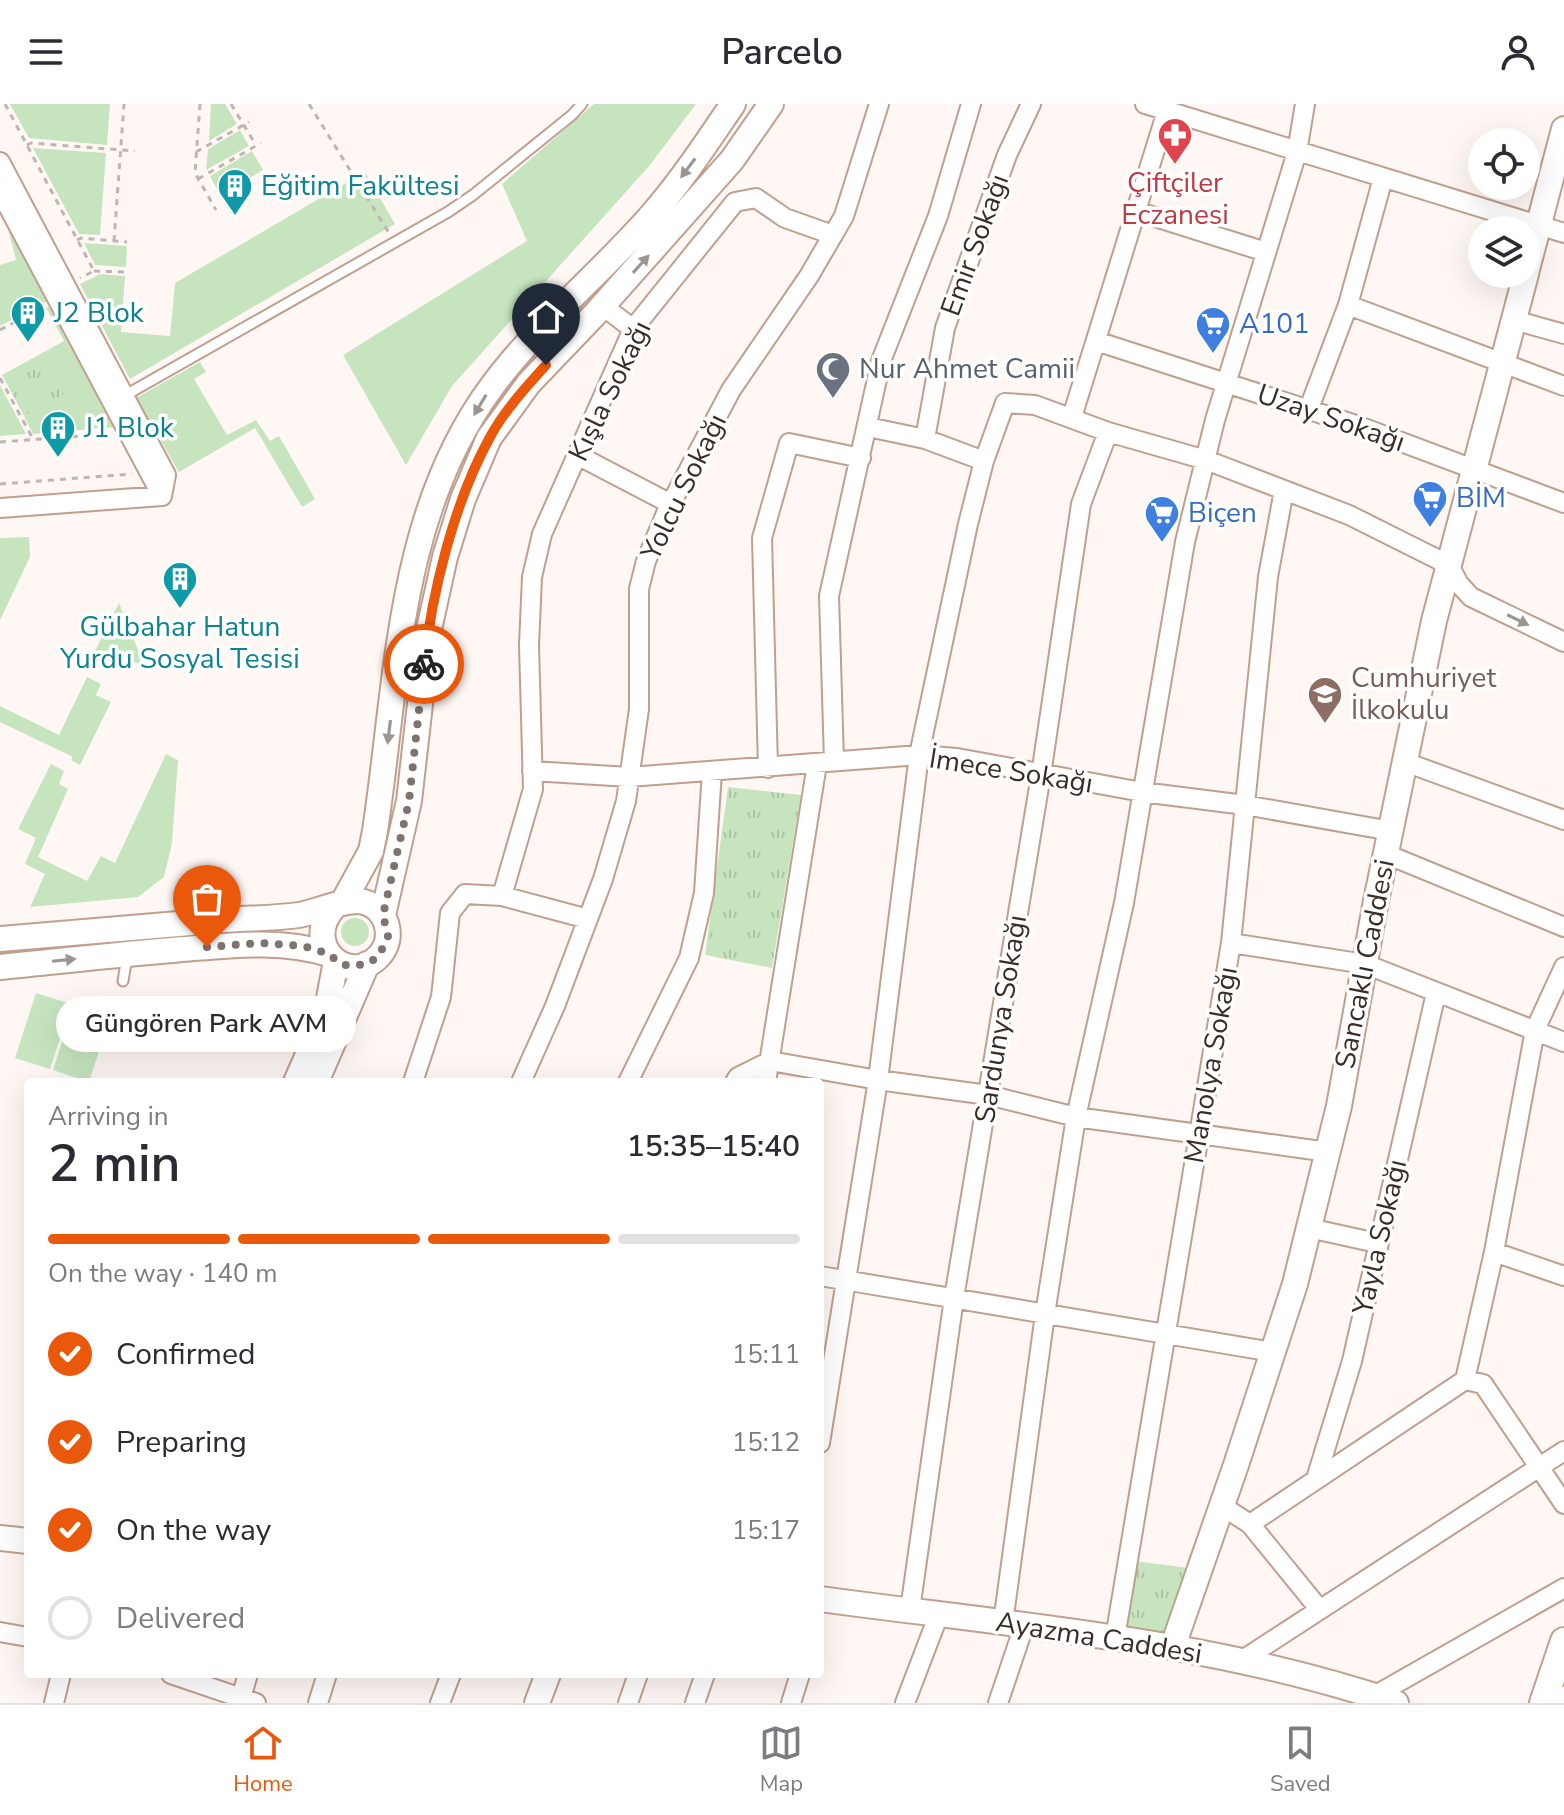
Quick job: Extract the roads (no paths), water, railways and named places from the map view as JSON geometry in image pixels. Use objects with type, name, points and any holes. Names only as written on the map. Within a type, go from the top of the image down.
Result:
[{"type":"main road","points":[[1543,1703],[1564,1641]]},
{"type":"street","points":[[298,1078],[326,1014],[332,958],[321,936],[322,925],[371,851],[383,782],[402,627],[416,551],[431,498],[492,386],[546,322],[651,216],[733,104]]},
{"type":"street","points":[[0,967],[260,943],[303,946],[349,966],[367,964],[379,956],[388,936],[383,915],[409,801],[428,634],[445,557],[463,499],[489,438],[529,383],[603,306],[732,160],[771,104]]},
{"type":"street","name":"Yolcu Sokağı","points":[[523,1078],[555,1006],[603,879],[626,801],[639,709],[639,589],[646,561],[671,504],[731,390],[809,276],[844,216],[879,104]]},
{"type":"street","points":[[767,1078],[825,762],[829,596],[881,361],[938,216],[971,104]]},
{"type":"street","name":"Emir Sokağı","points":[[925,439],[945,328],[1007,155],[1031,104]]},
{"type":"street","points":[[1145,104],[1506,216]]},
{"type":"street","points":[[1001,1702],[1013,1624],[1045,1314],[1076,1117],[1124,903],[1185,542],[1227,382],[1297,152],[1305,104]]},
{"type":"street","points":[[1072,417],[1167,111]]},
{"type":"street","name":"Sancaklı Caddesi","points":[[1540,219],[1564,129]]},
{"type":"street","points":[[0,162],[166,475],[162,496]]},
{"type":"street","points":[[1308,411],[1348,305],[1383,178]]},
{"type":"street","points":[[0,191],[162,496]]},
{"type":"street","name":"Kışla Sokağı","points":[[502,896],[533,789],[529,645],[532,577],[542,534],[633,329],[735,202],[756,198],[785,218],[833,235]]},
{"type":"street","points":[[1136,211],[1266,252]]},
{"type":"street","points":[[1540,227],[1564,233]]},
{"type":"street","name":"Sancaklı Caddesi","points":[[1173,1646],[1295,1284],[1339,1106],[1388,842],[1441,597],[1522,288]]},
{"type":"street","points":[[1348,305],[1564,386]]},
{"type":"street","points":[[603,306],[633,329]]},
{"type":"street","points":[[1514,320],[1564,334]]},
{"type":"street","name":"Uzay Sokağı","points":[[1096,341],[1356,425],[1564,503]]},
{"type":"street","points":[[824,1418],[878,1080],[919,755],[968,524],[984,461],[1005,403],[1035,405],[1108,432],[1206,460],[1349,515],[1449,565],[1459,584],[1471,597],[1564,642]]},
{"type":"street","points":[[868,427],[925,439],[984,461]]},
{"type":"street","name":"Sardunya Sokağı","points":[[910,1610],[954,1298],[1041,775],[1081,504],[1108,432]]},
{"type":"street","points":[[768,768],[762,538],[789,443],[861,458]]},
{"type":"street","points":[[579,456],[671,504]]},
{"type":"street","name":"Manolya Sokağı","points":[[1115,1638],[1231,943],[1268,577],[1284,490]]},
{"type":"street","points":[[0,508],[162,496]]},
{"type":"street","points":[[1441,597],[1471,597]]},
{"type":"street","name":"İmece Sokağı","points":[[532,771],[629,777],[919,755],[957,758],[1142,792],[1245,805],[1388,842],[1564,927]]},
{"type":"street","points":[[1405,762],[1564,820]]},
{"type":"street","points":[[630,1078],[689,958],[704,893],[712,771]]},
{"type":"street","points":[[414,1078],[441,997],[450,913],[465,894],[502,896],[588,919]]},
{"type":"street","points":[[0,939],[298,915],[338,904],[365,902],[383,915]]},
{"type":"street","points":[[126,928],[128,953]]},
{"type":"street","points":[[1231,943],[1365,964],[1564,1042]]},
{"type":"street","points":[[318,1078],[367,964]]},
{"type":"street","points":[[1250,1524],[1465,1380],[1494,1252],[1535,1030],[1564,967]]},
{"type":"street","name":"Yayla Sokağı","points":[[1316,1479],[1352,1361],[1436,993]]},
{"type":"street","points":[[737,1078],[770,1061],[988,1095],[1076,1117],[1328,1152]]},
{"type":"street","points":[[1309,1228],[1377,1243]]},
{"type":"street","points":[[1494,1252],[1564,1276]]},
{"type":"street","points":[[824,1277],[1273,1352]]},
{"type":"street","points":[[1465,1380],[1483,1384],[1564,1504]]},
{"type":"street","points":[[1241,1661],[1564,1451]]},
{"type":"street","points":[[1222,1506],[1250,1524],[1320,1610]]},
{"type":"street","points":[[0,1538],[24,1541]]},
{"type":"street","points":[[1384,1701],[1564,1588]]},
{"type":"street","name":"Ayazma Caddesi","points":[[824,1602],[910,1610],[1173,1646],[1241,1661],[1384,1701]]},
{"type":"street","points":[[905,1703],[939,1614]]},
{"type":"street","points":[[0,1632],[24,1636]]},
{"type":"street","points":[[54,1703],[60,1678]]},
{"type":"street","points":[[183,1678],[248,1700],[248,1678]]},
{"type":"street","points":[[318,1703],[326,1678]]},
{"type":"street","points":[[440,1703],[449,1678]]},
{"type":"street","points":[[537,1703],[546,1678]]},
{"type":"street","points":[[628,1703],[637,1678]]},
{"type":"street","points":[[695,1703],[704,1678]]},
{"type":"street","points":[[791,1703],[799,1678]]},
{"type":"lane","points":[[124,396],[473,195],[582,104]]},
{"type":"lane","points":[[123,981],[128,953]]},
{"type":"place","name":"Çiftçiler Eczanesi","points":[[1175,166]]},
{"type":"place","name":"Eğitim Fakültesi","points":[[235,217]]},
{"type":"place","name":"J2 Blok","points":[[28,344]]},
{"type":"place","name":"A101","points":[[1213,355]]},
{"type":"place","name":"Nur Ahmet Camii","points":[[833,400]]},
{"type":"place","name":"J1 Blok","points":[[58,459]]},
{"type":"place","name":"BİM","points":[[1430,529]]},
{"type":"place","name":"Biçen","points":[[1162,544]]},
{"type":"place","name":"Gülbahar Hatun Yurdu Sosyal Tesisi","points":[[180,610]]},
{"type":"place","name":"Cumhuriyet İlkokulu","points":[[1325,725]]},
{"type":"place","name":"Güngören Park AVM","points":[[207,947]]}]
